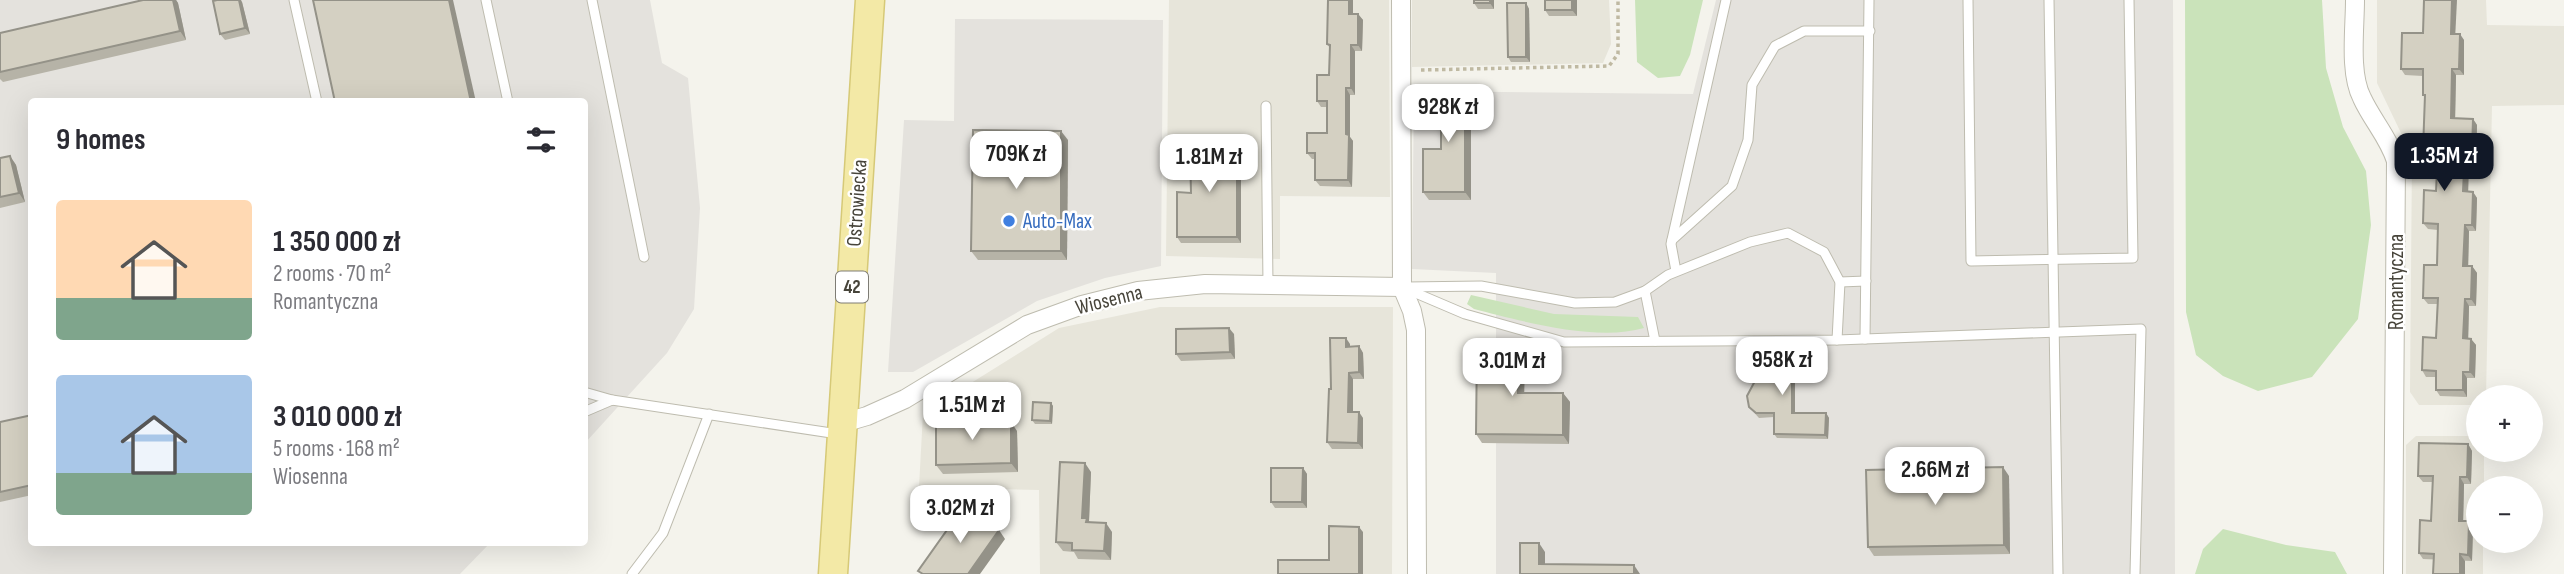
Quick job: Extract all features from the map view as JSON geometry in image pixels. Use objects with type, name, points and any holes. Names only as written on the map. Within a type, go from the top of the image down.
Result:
[{"type":"main road","name":"Ostrowiecka","points":[[833,574],[870,0]]},
{"type":"street","points":[[1401,0],[1402,288],[1412,311],[1416,330],[1417,574]]},
{"type":"street","name":"Romantyczna","points":[[2355,0],[2357,84],[2362,98],[2393,150],[2396,161],[2393,574]]},
{"type":"street","name":"Wiosenna","points":[[842,429],[905,399],[1027,325],[1082,305],[1153,290],[1205,284],[1402,288]]},
{"type":"lane","points":[[294,0],[316,98]]},
{"type":"lane","points":[[486,0],[507,98]]},
{"type":"lane","points":[[592,0],[644,257]]},
{"type":"lane","points":[[1676,271],[1672,240],[1726,0]]},
{"type":"lane","points":[[1865,339],[1869,0]]},
{"type":"lane","points":[[1968,0],[1971,261],[2133,258],[2129,0]]},
{"type":"lane","points":[[2049,0],[2058,574]]},
{"type":"lane","points":[[1672,240],[1732,186],[1748,141],[1752,85],[1776,46],[1804,31],[1870,32]]},
{"type":"lane","points":[[1266,106],[1268,285]]},
{"type":"lane","points":[[1402,288],[1481,286],[1575,303],[1615,302],[1645,291],[1676,271],[1750,242],[1788,233],[1824,252],[1840,282],[1837,340]]},
{"type":"lane","points":[[1840,282],[1866,281]]},
{"type":"lane","points":[[1402,288],[1465,314],[1564,341],[1837,340],[2141,329],[2135,574]]},
{"type":"lane","points":[[1645,291],[1655,341]]},
{"type":"lane","points":[[588,393],[612,400],[709,414],[842,429]]},
{"type":"lane","points":[[588,410],[612,400]]},
{"type":"lane","points":[[632,574],[663,533],[709,414]]},
{"type":"path","points":[[1401,71],[1609,66],[1618,54],[1618,0]]},
{"type":"shaded area","points":[[0,0],[650,0],[662,63],[688,78],[700,208],[694,309],[667,353],[588,440],[588,98],[28,98],[28,546],[487,546],[460,574],[0,574]]},
{"type":"shaded area","points":[[1169,0],[1389,0],[1390,197],[1280,196],[1280,259],[1166,256]]},
{"type":"shaded area","points":[[1412,0],[1609,0],[1611,44],[1603,63],[1412,67]]},
{"type":"shaded area","points":[[1716,0],[2173,0],[2175,574],[1496,574],[1496,273],[1412,269],[1414,91],[1693,94]]},
{"type":"shaded area","points":[[2377,0],[2486,0],[2487,25],[2564,26],[2564,105],[2492,106],[2486,385],[2466,385],[2466,405],[2419,405],[2410,392],[2412,156],[2377,83]]},
{"type":"shaded area","points":[[955,19],[1163,20],[1161,266],[1105,278],[1037,301],[913,372],[888,372],[904,120],[954,121]]},
{"type":"shaded area","points":[[1160,307],[1393,307],[1392,574],[1040,574],[1039,490],[919,487],[923,413],[1059,328]]},
{"type":"shaded area","points":[[2416,436],[2466,436],[2466,462],[2484,462],[2484,476],[2466,476],[2466,553],[2483,553],[2483,574],[2406,574],[2406,445]]},
{"type":"green space","points":[[1635,0],[1703,0],[1690,55],[1680,76],[1658,78],[1637,62]]},
{"type":"green space","points":[[2185,0],[2322,0],[2326,68],[2343,127],[2366,171],[2371,225],[2358,319],[2312,377],[2258,391],[2223,376],[2196,355],[2186,312]]},
{"type":"green space","points":[[1471,295],[1554,314],[1638,317],[1644,328],[1604,333],[1536,324],[1474,309],[1467,304]]},
{"type":"green space","points":[[2223,529],[2286,545],[2335,552],[2347,574],[2195,574],[2203,549]]},
{"type":"building","points":[[143,0],[173,0],[180,31],[0,72],[0,33]]},
{"type":"building","points":[[239,0],[245,28],[220,34],[213,1]]},
{"type":"building","points":[[313,0],[449,0],[470,98],[334,98]]},
{"type":"building","points":[[1328,0],[1349,0],[1349,14],[1358,14],[1358,45],[1351,45],[1351,88],[1346,88],[1348,180],[1315,180],[1315,153],[1307,153],[1307,133],[1327,133],[1327,101],[1317,101],[1317,75],[1329,75]]},
{"type":"building","points":[[1474,0],[1490,0],[1490,3],[1474,3]]},
{"type":"building","points":[[1545,0],[1572,0],[1572,10],[1545,10]]},
{"type":"building","points":[[2424,0],[2452,0],[2451,34],[2460,34],[2459,69],[2452,69],[2451,118],[2473,119],[2472,152],[2465,152],[2463,191],[2473,192],[2472,225],[2465,225],[2463,266],[2472,266],[2471,299],[2465,299],[2463,338],[2471,339],[2470,372],[2463,372],[2463,390],[2436,390],[2436,371],[2422,370],[2423,337],[2436,338],[2438,298],[2423,298],[2424,265],[2437,265],[2438,224],[2423,223],[2424,190],[2436,191],[2438,151],[2423,150],[2423,69],[2401,69],[2402,33],[2423,33]]},
{"type":"building","points":[[1507,3],[1526,3],[1526,57],[1508,57]]},
{"type":"building","points":[[1432,86],[1465,86],[1465,192],[1423,192],[1423,149],[1441,149],[1441,104],[1432,104]]},
{"type":"building","points":[[973,130],[1061,131],[1061,251],[971,251]]},
{"type":"building","points":[[1209,138],[1214,142],[1222,142],[1232,152],[1231,165],[1237,165],[1237,237],[1177,237],[1177,192],[1191,193],[1190,149],[1197,142],[1205,142]]},
{"type":"building","points":[[10,156],[19,193],[0,197],[0,158]]},
{"type":"building","points":[[1229,328],[1230,352],[1176,354],[1176,329]]},
{"type":"building","points":[[1330,338],[1346,338],[1346,347],[1359,346],[1359,372],[1349,373],[1348,412],[1359,412],[1358,443],[1327,442],[1331,389]]},
{"type":"building","points":[[1477,344],[1518,345],[1518,393],[1563,393],[1563,435],[1476,434]]},
{"type":"building","points":[[1773,347],[1792,347],[1792,413],[1826,413],[1825,435],[1774,434],[1774,413],[1756,413],[1749,407],[1747,396]]},
{"type":"building","points":[[1033,402],[1051,403],[1050,421],[1032,420]]},
{"type":"building","points":[[28,416],[28,486],[0,492],[0,422]]},
{"type":"building","points":[[976,417],[976,423],[1011,422],[1011,463],[936,465],[936,418]]},
{"type":"building","points":[[2419,443],[2466,444],[2467,476],[2460,477],[2459,521],[2466,521],[2468,555],[2460,554],[2460,574],[2433,574],[2434,554],[2419,553],[2420,520],[2431,521],[2433,476],[2418,476]]},
{"type":"building","points":[[1060,462],[1085,463],[1082,518],[1087,518],[1086,522],[1106,523],[1104,551],[1072,550],[1072,543],[1056,542]]},
{"type":"building","points":[[2003,467],[2004,545],[1868,547],[1866,470]]},
{"type":"building","points":[[1271,468],[1303,468],[1302,502],[1271,502]]},
{"type":"building","points":[[964,506],[999,530],[968,574],[923,574],[918,571]]},
{"type":"building","points":[[1329,526],[1359,527],[1359,574],[1278,574],[1278,560],[1329,560]]},
{"type":"building","points":[[1520,543],[1539,543],[1539,564],[1634,565],[1634,574],[1520,574]]},
{"type":"place","name":"Auto-Max","points":[[1009,221]]}]
